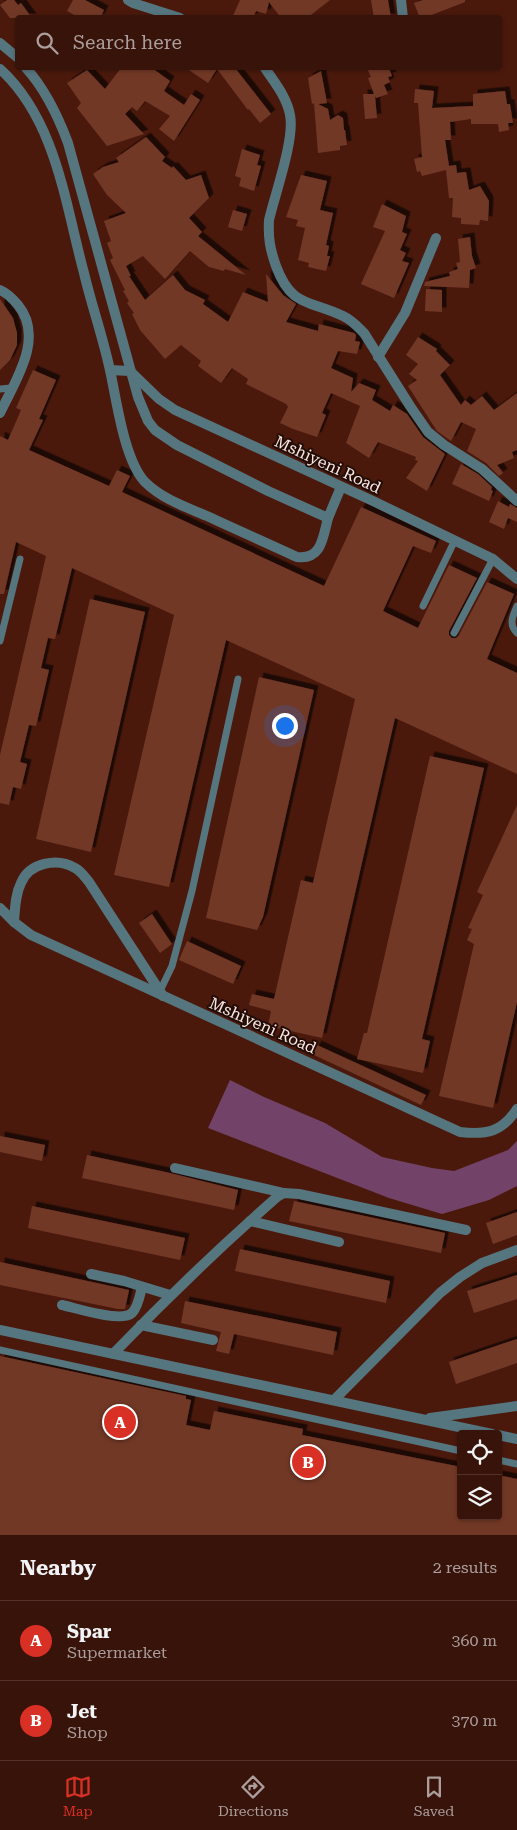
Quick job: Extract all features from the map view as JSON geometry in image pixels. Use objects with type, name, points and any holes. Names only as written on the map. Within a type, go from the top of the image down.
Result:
[{"type":"street","points":[[128,0],[171,15]]},
{"type":"street","points":[[401,0],[403,15]]},
{"type":"street","points":[[0,43],[15,56]]},
{"type":"street","points":[[0,69],[16,86],[33,112],[47,140],[60,178],[110,370],[131,460],[143,480],[160,494],[297,557],[313,555],[319,548],[328,518],[341,487]]},
{"type":"street","points":[[27,70],[60,121],[68,143],[130,372],[143,410],[155,430],[188,452],[328,518]]},
{"type":"street","points":[[266,70],[283,95],[290,116],[290,134],[268,220],[269,245],[278,273],[286,288],[294,297],[344,316],[354,323],[364,333],[428,432],[444,445],[482,469],[517,501]]},
{"type":"street","points":[[378,357],[405,313],[436,238]]},
{"type":"street","points":[[0,290],[16,301],[23,311],[30,334],[26,356],[0,413]]},
{"type":"street","points":[[110,370],[130,372]]},
{"type":"street","name":"Mshiyeni Road","points":[[130,372],[159,399],[175,410],[455,540],[493,559],[517,579]]},
{"type":"street","points":[[14,922],[17,894],[26,874],[45,863],[57,862],[74,867],[88,882],[161,993]]},
{"type":"street","name":"Mshiyeni Road","points":[[0,908],[31,935],[161,993],[460,1132],[482,1134],[493,1131],[512,1117],[517,1109]]},
{"type":"street","points":[[175,1168],[284,1194]]},
{"type":"street","points":[[113,1354],[170,1296],[250,1221],[277,1197],[284,1194],[290,1193],[316,1197],[466,1230]]},
{"type":"street","points":[[250,1221],[340,1242]]},
{"type":"street","points":[[334,1400],[440,1293],[482,1263],[517,1250]]},
{"type":"street","points":[[91,1274],[124,1281],[170,1296]]},
{"type":"street","points":[[62,1305],[116,1317],[125,1317],[132,1314],[142,1287]]},
{"type":"street","points":[[141,1325],[213,1340]]},
{"type":"street","points":[[0,1330],[473,1430]]},
{"type":"street","points":[[422,1419],[517,1406]]},
{"type":"street","points":[[502,1436],[517,1439]]},
{"type":"lane","points":[[0,389],[11,388]]},
{"type":"lane","points":[[423,606],[455,540]]},
{"type":"lane","points":[[0,641],[20,559]]},
{"type":"lane","points":[[454,633],[493,559]]},
{"type":"lane","points":[[517,606],[511,622],[517,633]]},
{"type":"lane","points":[[161,993],[172,966],[190,901],[238,679]]},
{"type":"lane","points":[[0,1350],[457,1450]]},
{"type":"lane","points":[[502,1461],[517,1464]]},
{"type":"shaded area","points":[[230,1080],[325,1123],[382,1157],[432,1168],[454,1171],[508,1150],[517,1141],[517,1186],[489,1200],[442,1214],[389,1198],[208,1128]]},
{"type":"building","points":[[7,0],[14,0],[18,5],[21,3],[30,15],[15,15],[15,18],[10,18],[0,5]]},
{"type":"building","points":[[73,0],[85,0],[104,10],[102,15],[74,15],[67,11]]},
{"type":"building","points":[[240,0],[330,0],[311,15],[279,15],[269,2],[266,14],[256,11],[254,15],[233,15]]},
{"type":"building","points":[[371,0],[388,0],[390,15],[374,15]]},
{"type":"building","points":[[423,0],[465,0],[465,2],[432,15],[419,15],[414,3]]},
{"type":"building","points":[[87,70],[105,89],[119,70],[155,70],[170,81],[164,91],[184,105],[191,94],[200,100],[174,141],[159,129],[170,116],[145,101],[137,111],[132,107],[125,114],[144,134],[107,146],[77,108],[81,103],[67,83]]},
{"type":"building","points":[[189,70],[216,70],[208,83]]},
{"type":"building","points":[[218,70],[237,70],[271,114],[260,123]]},
{"type":"building","points":[[368,70],[390,70],[392,76],[388,77],[390,82],[384,85],[388,94],[376,98],[375,96],[377,118],[365,119],[363,94],[374,94],[368,78],[371,77]]},
{"type":"building","points":[[321,71],[327,103],[318,104],[328,109],[330,120],[338,115],[343,118],[347,145],[340,146],[340,150],[318,153],[314,103],[312,104],[308,78]]},
{"type":"building","points":[[415,89],[434,91],[432,108],[473,106],[473,94],[505,91],[507,104],[510,104],[513,123],[508,123],[509,130],[499,132],[498,124],[471,124],[471,119],[450,122],[451,140],[445,140],[449,166],[456,165],[457,173],[466,172],[469,190],[480,186],[489,201],[488,221],[480,220],[479,225],[461,224],[461,218],[452,217],[453,198],[449,198],[446,170],[422,176],[420,171],[417,172],[414,159],[422,157],[418,103],[414,103]]},
{"type":"building","points":[[146,137],[165,157],[162,161],[172,168],[173,166],[186,180],[201,175],[209,198],[189,218],[202,232],[198,236],[246,275],[209,267],[190,251],[165,279],[143,256],[126,266],[131,276],[129,276],[145,300],[173,275],[185,290],[205,300],[203,304],[228,322],[243,292],[268,302],[266,274],[283,295],[296,304],[286,322],[318,331],[319,324],[354,333],[356,335],[355,341],[360,342],[357,354],[338,351],[331,368],[353,378],[351,392],[359,383],[376,390],[372,400],[390,411],[393,405],[407,414],[423,437],[445,454],[427,491],[406,478],[418,461],[415,460],[416,457],[378,442],[369,458],[346,443],[360,406],[331,393],[322,413],[326,415],[317,437],[293,429],[280,423],[288,407],[286,404],[246,384],[248,379],[232,368],[221,383],[198,366],[201,361],[181,345],[165,359],[140,330],[132,314],[134,313],[127,303],[129,301],[123,291],[125,290],[110,260],[113,258],[107,243],[111,241],[104,221],[126,213],[107,195],[93,174],[103,167],[119,162],[116,158]]},
{"type":"building","points":[[242,149],[260,155],[257,165],[261,166],[254,191],[239,186],[241,178],[235,176]]},
{"type":"building","points":[[301,175],[327,181],[320,210],[333,213],[326,245],[329,246],[327,256],[330,256],[326,271],[308,267],[309,263],[298,260],[305,228],[296,226],[298,220],[286,217]]},
{"type":"building","points":[[382,204],[406,216],[402,232],[407,234],[400,250],[406,253],[402,261],[409,263],[394,298],[361,284],[385,231],[373,227]]},
{"type":"building","points":[[233,210],[247,214],[242,231],[228,227]]},
{"type":"building","points":[[470,237],[472,256],[476,268],[470,270],[469,288],[424,286],[425,282],[450,276],[449,272],[458,269],[456,263],[460,262],[458,239]]},
{"type":"building","points":[[426,289],[442,290],[442,312],[425,311]]},
{"type":"building","points":[[0,299],[13,318],[17,333],[17,345],[10,360],[0,370]]},
{"type":"building","points":[[418,337],[437,349],[436,351],[450,365],[440,375],[461,405],[465,400],[471,405],[482,396],[494,410],[517,393],[517,450],[512,452],[514,458],[497,465],[503,473],[499,476],[486,463],[467,451],[476,429],[461,422],[451,441],[437,431],[408,386],[417,380],[409,374],[418,364],[406,355]]},
{"type":"building","points":[[33,370],[56,380],[39,419],[43,420],[29,450],[109,486],[117,470],[130,476],[122,492],[324,586],[361,507],[436,541],[431,553],[413,546],[383,611],[418,628],[449,565],[477,578],[449,631],[449,635],[452,638],[456,638],[459,635],[487,582],[514,594],[487,659],[517,673],[517,774],[395,718],[322,1038],[268,1026],[271,1011],[249,1005],[252,994],[274,999],[301,880],[313,883],[355,699],[226,640],[169,887],[114,875],[174,615],[72,568],[55,639],[48,638],[41,668],[49,670],[36,726],[29,725],[20,762],[27,764],[21,789],[13,787],[9,805],[0,803],[0,755],[46,556],[16,542],[4,594],[0,594],[0,436],[8,440],[21,410],[16,408]]},
{"type":"building","points":[[461,464],[478,474],[492,487],[491,490],[493,491],[489,501],[452,484]]},
{"type":"building","points":[[498,501],[509,507],[510,504],[517,508],[517,522],[508,518],[504,529],[489,522]]},
{"type":"building","points":[[90,599],[145,612],[91,852],[36,839]]},
{"type":"building","points":[[259,677],[314,690],[263,917],[257,930],[206,918]]},
{"type":"building","points":[[430,756],[484,768],[422,1039],[430,1041],[423,1073],[357,1059],[364,1033],[367,1033]]},
{"type":"building","points":[[517,805],[517,1002],[493,1108],[439,1096],[474,944],[467,940],[472,929],[468,928],[483,895],[477,892]]},
{"type":"building","points":[[152,914],[172,944],[160,953],[139,923]]},
{"type":"building","points":[[187,941],[241,966],[233,984],[179,960]]},
{"type":"building","points":[[317,1045],[426,1095],[421,1105],[312,1054]]},
{"type":"building","points":[[0,1136],[45,1145],[42,1161],[0,1152]]},
{"type":"building","points":[[87,1155],[238,1190],[234,1210],[82,1178]]},
{"type":"building","points":[[294,1201],[445,1233],[441,1253],[289,1221]]},
{"type":"building","points":[[32,1206],[185,1238],[180,1260],[28,1228]]},
{"type":"building","points":[[517,1212],[517,1235],[493,1244],[486,1223]]},
{"type":"building","points":[[240,1249],[390,1281],[386,1303],[235,1271]]},
{"type":"building","points":[[0,1262],[129,1290],[125,1309],[0,1285]]},
{"type":"building","points":[[517,1275],[517,1299],[474,1313],[467,1291]]},
{"type":"building","points":[[185,1301],[337,1332],[333,1355],[234,1334],[229,1354],[216,1351],[221,1332],[181,1323]]},
{"type":"building","points":[[517,1339],[517,1363],[456,1384],[449,1362]]},
{"type":"building","points":[[0,1356],[186,1396],[186,1399],[191,1400],[186,1425],[210,1430],[214,1411],[303,1429],[302,1435],[457,1466],[457,1520],[502,1520],[502,1476],[517,1479],[517,1535],[0,1535]]},
{"type":"place","name":"Spar","points":[[120,1422]]},
{"type":"place","name":"Jet","points":[[308,1462]]}]
